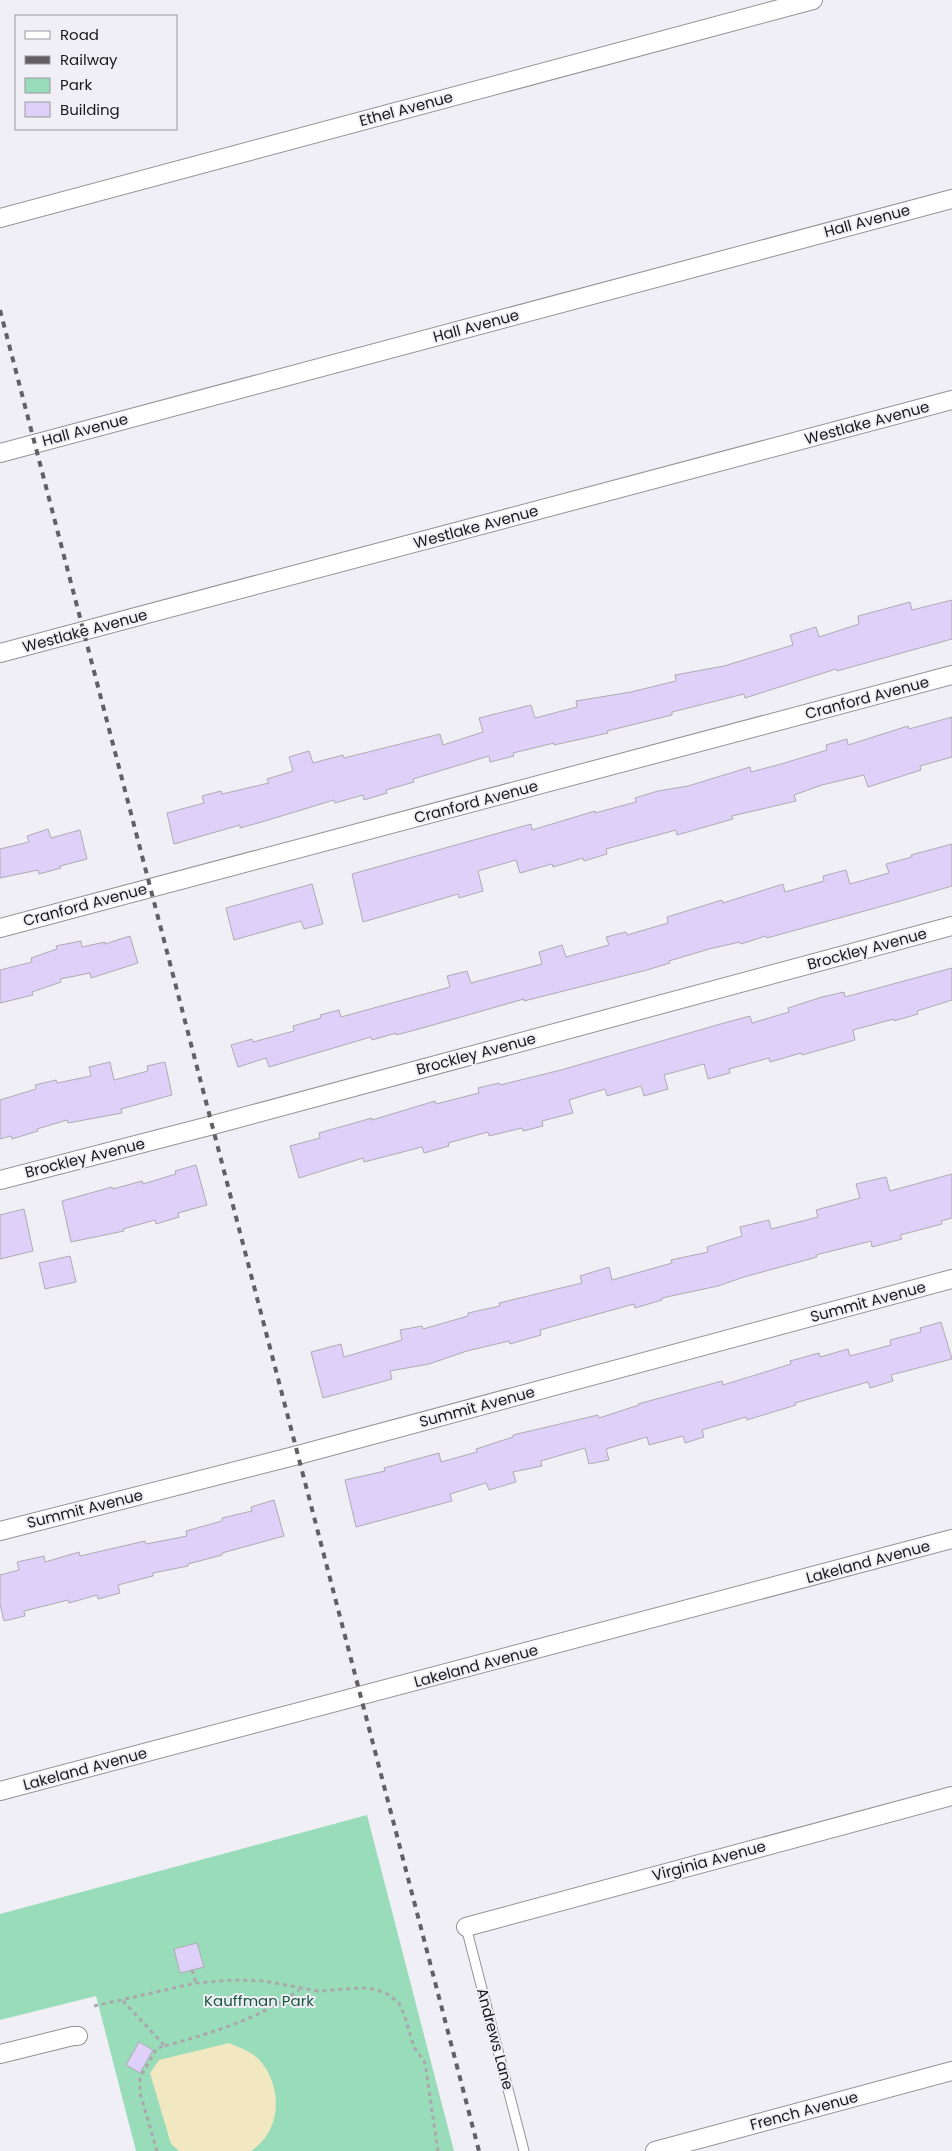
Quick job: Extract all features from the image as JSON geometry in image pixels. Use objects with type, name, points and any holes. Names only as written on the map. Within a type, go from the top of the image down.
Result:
[{"type":"street","name":"Ethel Avenue","points":[[0,218],[812,0]]},
{"type":"street","name":"Hall Avenue","points":[[0,453],[952,199]]},
{"type":"street","name":"Westlake Avenue","points":[[0,654],[952,400]]},
{"type":"street","name":"Cranford Avenue","points":[[0,928],[952,675]]},
{"type":"street","name":"Brockley Avenue","points":[[0,1180],[952,926]]},
{"type":"street","name":"Summit Avenue","points":[[0,1531],[308,1452],[952,1279]]},
{"type":"street","name":"Lakeland Avenue","points":[[0,1792],[952,1539]]},
{"type":"street","name":"Virginia Avenue","points":[[466,1927],[952,1796]]},
{"type":"street","points":[[0,2054],[78,2036]]},
{"type":"street","name":"French Avenue","points":[[655,2151],[952,2071]]},
{"type":"lane","name":"Andrews Lane","points":[[466,1927],[524,2151]]},
{"type":"path","points":[[192,1970],[196,1983]]},
{"type":"path","points":[[94,2006],[196,1983],[242,1980],[264,1981],[318,1991],[361,1988],[375,1989],[389,1994],[398,2003],[404,2014],[414,2047],[425,2063],[438,2151]]},
{"type":"path","points":[[157,2151],[140,2093],[140,2078],[157,2048],[228,2028],[276,2006],[300,1989]]},
{"type":"path","points":[[122,2000],[165,2046]]},
{"type":"green space","name":"Kauffman Park","points":[[367,1815],[454,2151],[136,2151],[96,1996],[0,2020],[0,1914]]},
{"type":"sand","points":[[229,2043],[256,2056],[269,2074],[276,2097],[276,2110],[268,2133],[261,2143],[251,2151],[179,2151],[171,2144],[150,2073],[159,2060]]},
{"type":"building","points":[[952,600],[952,639],[837,671],[836,669],[745,698],[744,694],[672,712],[672,715],[607,731],[608,733],[513,753],[514,756],[490,762],[489,756],[413,779],[414,782],[386,790],[387,793],[364,800],[363,795],[335,803],[334,800],[240,828],[240,825],[174,844],[167,813],[204,803],[202,796],[221,791],[222,794],[269,783],[267,779],[293,771],[289,757],[309,751],[313,763],[343,755],[344,758],[440,734],[443,745],[483,732],[479,718],[531,705],[535,718],[577,707],[576,701],[631,692],[676,681],[675,675],[724,666],[793,645],[790,635],[816,627],[819,637],[859,624],[858,616],[910,602],[912,610]]},
{"type":"building","points":[[952,717],[952,757],[920,766],[921,770],[868,787],[864,775],[822,785],[794,795],[796,801],[732,816],[733,819],[677,835],[676,830],[606,849],[607,854],[584,861],[583,858],[553,867],[552,864],[520,873],[516,860],[478,871],[483,891],[459,898],[458,894],[363,922],[352,874],[531,824],[532,830],[595,811],[595,813],[636,802],[635,798],[658,791],[688,786],[750,767],[751,772],[781,764],[827,750],[826,745],[847,739],[848,745],[908,726],[909,729]]},
{"type":"building","points":[[48,829],[51,838],[80,830],[87,859],[39,874],[38,870],[0,878],[0,849],[29,842],[27,836]]},
{"type":"building","points":[[952,844],[952,886],[897,902],[767,938],[766,936],[741,944],[740,942],[709,949],[647,970],[524,1001],[524,999],[396,1035],[396,1033],[372,1040],[371,1037],[269,1067],[266,1058],[238,1067],[231,1045],[252,1039],[253,1042],[294,1031],[293,1026],[321,1018],[320,1015],[339,1010],[341,1017],[450,987],[447,976],[467,971],[471,983],[542,964],[539,952],[562,945],[566,957],[609,945],[606,937],[626,932],[627,935],[668,923],[667,917],[722,900],[723,903],[783,884],[785,892],[824,881],[823,876],[846,870],[850,884],[889,873],[886,864]]},
{"type":"building","points":[[312,884],[323,924],[304,929],[301,921],[234,940],[226,908]]},
{"type":"building","points":[[130,936],[138,963],[91,978],[90,973],[60,979],[61,982],[32,992],[33,995],[0,1003],[0,970],[32,962],[31,958],[57,949],[56,946],[81,941],[82,947],[105,942],[105,944]]},
{"type":"building","points":[[952,968],[952,1000],[917,1011],[918,1014],[853,1030],[855,1040],[770,1062],[769,1058],[729,1069],[730,1073],[708,1079],[704,1064],[664,1075],[668,1089],[644,1096],[641,1086],[607,1096],[605,1089],[569,1100],[573,1113],[542,1121],[543,1126],[523,1131],[522,1128],[489,1136],[488,1132],[448,1143],[449,1146],[424,1153],[422,1147],[364,1162],[363,1158],[299,1178],[290,1146],[320,1138],[319,1133],[372,1118],[372,1120],[435,1101],[436,1104],[479,1093],[478,1088],[499,1083],[500,1085],[561,1070],[750,1016],[752,1023],[789,1012],[788,1008],[822,997],[844,992],[845,997]]},
{"type":"building","points":[[110,1062],[114,1080],[148,1071],[147,1066],[165,1062],[172,1095],[121,1109],[122,1113],[68,1123],[67,1120],[12,1139],[11,1136],[0,1139],[0,1100],[36,1089],[35,1085],[56,1080],[57,1083],[91,1076],[89,1067]]},
{"type":"building","points":[[196,1165],[207,1205],[178,1213],[179,1217],[156,1224],[155,1220],[123,1229],[124,1231],[71,1242],[62,1201],[112,1187],[113,1189],[142,1181],[143,1184],[176,1174],[175,1171]]},
{"type":"building","points":[[952,1174],[952,1218],[941,1221],[942,1224],[900,1235],[902,1239],[872,1247],[871,1241],[816,1255],[817,1257],[718,1286],[662,1298],[662,1300],[635,1308],[634,1304],[540,1330],[541,1335],[510,1344],[509,1341],[467,1351],[429,1364],[390,1371],[392,1379],[323,1398],[311,1352],[341,1344],[344,1357],[402,1340],[400,1330],[422,1326],[423,1329],[468,1316],[468,1313],[500,1306],[499,1303],[582,1283],[580,1276],[609,1267],[612,1280],[672,1263],[671,1260],[708,1252],[707,1247],[742,1236],[740,1227],[769,1220],[771,1229],[818,1217],[816,1210],[860,1198],[856,1184],[886,1177],[890,1191]]},
{"type":"building","points":[[24,1209],[33,1251],[0,1259],[0,1215]]},
{"type":"building","points":[[70,1256],[76,1282],[45,1289],[39,1263]]},
{"type":"building","points":[[941,1322],[952,1359],[891,1375],[893,1381],[870,1388],[868,1382],[795,1403],[796,1405],[747,1420],[746,1417],[702,1430],[704,1437],[685,1443],[683,1436],[649,1445],[647,1437],[606,1449],[609,1460],[589,1464],[585,1448],[541,1461],[542,1466],[513,1472],[516,1482],[489,1490],[486,1483],[450,1494],[452,1501],[356,1527],[345,1480],[385,1471],[384,1468],[439,1453],[441,1462],[477,1452],[476,1449],[513,1437],[513,1435],[598,1415],[599,1418],[638,1404],[722,1381],[723,1385],[791,1364],[790,1361],[819,1353],[820,1357],[848,1349],[850,1356],[891,1345],[890,1340],[921,1332],[920,1328]]},
{"type":"building","points":[[274,1500],[284,1536],[222,1553],[222,1555],[188,1564],[188,1566],[153,1573],[153,1576],[118,1585],[120,1593],[98,1599],[97,1595],[69,1603],[68,1600],[24,1611],[25,1616],[4,1621],[0,1604],[0,1575],[19,1570],[17,1562],[44,1556],[45,1562],[79,1552],[80,1556],[145,1541],[146,1544],[187,1536],[186,1531],[222,1521],[222,1518],[252,1511],[251,1507]]},
{"type":"building","points":[[197,1943],[204,1967],[180,1973],[174,1949]]},
{"type":"building","points":[[139,2042],[153,2050],[140,2073],[126,2065]]},
{"type":"railway","points":[[0,310],[479,2151]]}]
